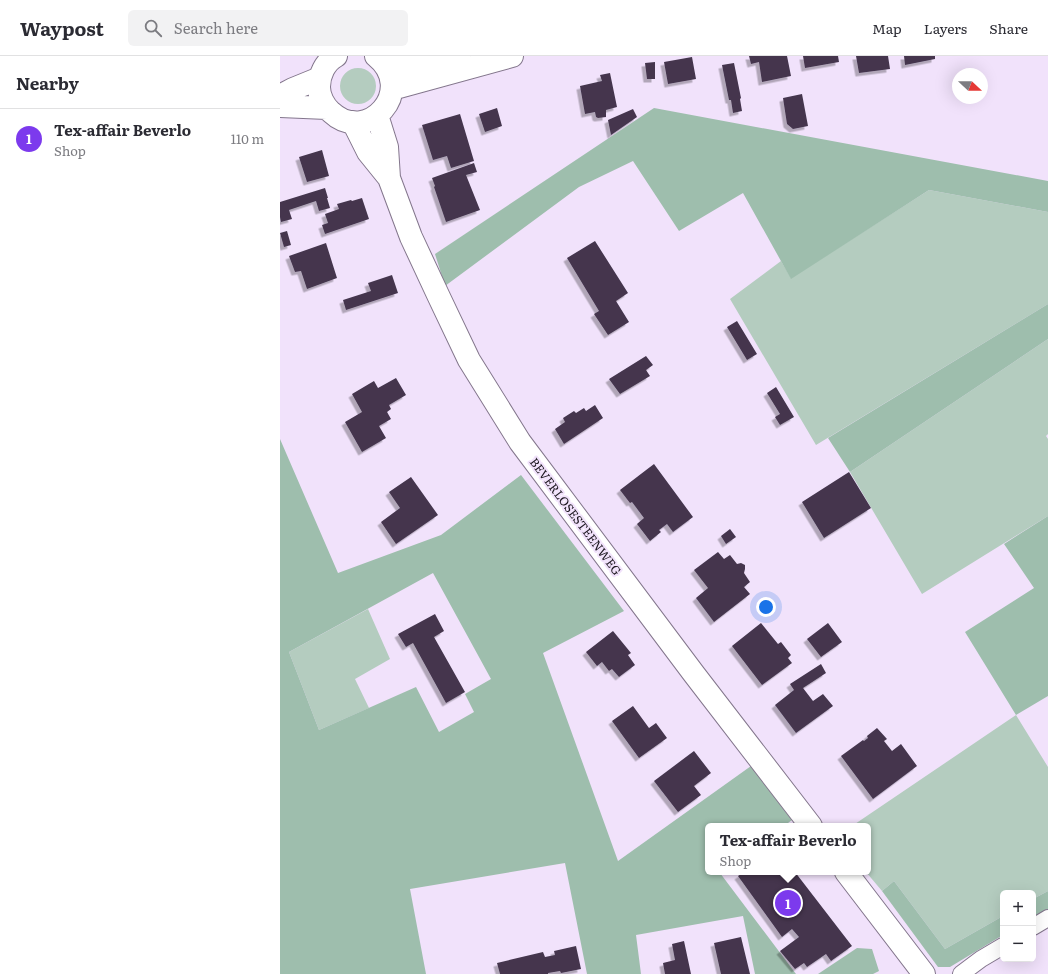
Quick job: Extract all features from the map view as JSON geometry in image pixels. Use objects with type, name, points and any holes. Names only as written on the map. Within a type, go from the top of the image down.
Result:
[{"type":"street","points":[[334,57],[326,65],[320,78],[319,87],[322,100],[335,116],[353,122],[365,121],[377,115],[385,108],[390,99],[392,80],[381,62],[488,56]]},
{"type":"street","points":[[392,89],[512,56]]},
{"type":"street","points":[[280,96],[320,78]]},
{"type":"street","points":[[280,106],[327,108]]},
{"type":"street","name":"BEVERLOSESTEENWEG","points":[[377,115],[386,147],[390,178],[411,237],[469,360],[520,442],[694,674],[809,823]]},
{"type":"street","name":"BEVERLOSESTEENWEG","points":[[353,122],[368,152],[390,178]]},
{"type":"street","points":[[848,875],[916,971]]},
{"type":"street","points":[[1035,926],[1048,918]]},
{"type":"street","points":[[961,974],[981,959],[1000,948]]},
{"type":"green space","points":[[358,68],[368,71],[373,76],[376,86],[373,96],[368,101],[358,104],[348,101],[343,96],[340,86],[343,76],[348,71]]},
{"type":"green space","points":[[654,108],[1048,181],[1048,212],[929,190],[791,279],[743,193],[679,231],[633,161],[579,187],[445,286],[435,254]]},
{"type":"green space","points":[[929,190],[1048,212],[1048,304],[816,445],[730,299],[781,261],[791,278]]},
{"type":"green space","points":[[1048,304],[1048,339],[850,472],[828,438]]},
{"type":"green space","points":[[1048,339],[1048,434],[1046,436],[1048,439],[1048,516],[922,594],[850,472]]},
{"type":"green space","points":[[280,439],[338,573],[441,535],[521,475],[624,611],[543,653],[618,861],[751,766],[792,820],[788,823],[705,823],[705,875],[722,875],[796,974],[755,974],[743,916],[636,935],[641,974],[587,974],[565,863],[410,889],[426,974],[280,974]],"holes":[[[433,573],[491,679],[465,694],[474,712],[439,732],[416,687],[319,730],[289,652]]]},
{"type":"green space","points":[[1048,516],[1048,696],[1016,715],[965,632],[1034,588],[1004,544]]},
{"type":"green space","points":[[368,609],[390,659],[355,679],[369,708],[319,730],[289,652]]},
{"type":"green space","points":[[1016,715],[1048,767],[1048,891],[1036,897],[1036,890],[1000,890],[1000,918],[945,949],[894,881],[882,891],[869,875],[871,875],[871,823],[856,823]]},
{"type":"green space","points":[[894,881],[945,949],[1000,918],[1000,937],[950,967],[938,967],[882,891]]},
{"type":"green space","points":[[1048,891],[1048,909],[1036,916],[1036,897]]},
{"type":"green space","points":[[857,948],[872,949],[879,971],[873,974],[818,974]]},
{"type":"building","points":[[749,56],[787,56],[791,76],[762,82],[759,62],[751,64]]},
{"type":"building","points":[[803,56],[838,56],[839,62],[805,68]]},
{"type":"building","points":[[856,56],[888,56],[890,69],[859,73]]},
{"type":"building","points":[[904,56],[935,56],[935,59],[905,65]]},
{"type":"building","points":[[692,57],[696,79],[668,84],[664,62]]},
{"type":"building","points":[[655,62],[655,79],[647,79],[645,63]]},
{"type":"building","points":[[734,63],[742,111],[733,113],[722,65]]},
{"type":"building","points":[[610,73],[617,107],[606,110],[606,117],[598,118],[596,117],[595,112],[585,114],[580,86],[602,81],[600,75]]},
{"type":"building","points":[[802,94],[808,126],[793,129],[787,124],[783,98]]},
{"type":"building","points":[[497,108],[502,126],[485,132],[479,114]]},
{"type":"building","points":[[633,109],[637,117],[611,135],[608,120]]},
{"type":"building","points":[[460,114],[474,161],[451,168],[447,156],[433,160],[422,125]]},
{"type":"building","points":[[322,150],[329,176],[307,182],[299,157]]},
{"type":"building","points":[[474,163],[477,172],[466,175],[480,210],[446,222],[432,178]]},
{"type":"building","points":[[325,188],[330,208],[319,211],[316,201],[289,210],[292,219],[281,222],[280,202]]},
{"type":"building","points":[[362,198],[369,219],[325,234],[322,225],[328,223],[325,214],[339,209],[337,204]]},
{"type":"building","points":[[287,231],[291,245],[284,247],[280,233]]},
{"type":"building","points":[[595,241],[628,293],[616,301],[629,322],[608,335],[594,314],[599,311],[567,258]]},
{"type":"building","points":[[326,243],[337,278],[307,289],[301,271],[295,272],[289,256]]},
{"type":"building","points":[[392,275],[398,293],[346,310],[343,300],[371,291],[368,283]]},
{"type":"building","points":[[737,321],[757,354],[747,360],[727,327]]},
{"type":"building","points":[[646,356],[653,365],[646,370],[650,376],[620,394],[609,379]]},
{"type":"building","points":[[396,378],[406,395],[389,405],[391,409],[387,412],[391,419],[379,426],[386,438],[362,452],[345,422],[362,412],[352,394],[374,381],[378,388]]},
{"type":"building","points":[[776,387],[794,417],[780,425],[775,417],[780,414],[767,393]]},
{"type":"building","points":[[595,405],[603,418],[564,444],[555,429],[565,422],[563,418],[574,411],[576,413],[584,408],[586,411]]},
{"type":"building","points":[[654,464],[693,517],[673,532],[667,524],[659,530],[661,532],[650,541],[637,524],[644,518],[632,502],[630,503],[620,490]]},
{"type":"building","points":[[849,472],[871,508],[824,538],[802,502]]},
{"type":"building","points":[[411,477],[438,515],[396,544],[381,522],[400,508],[389,492]]},
{"type":"building","points":[[730,529],[736,537],[726,544],[721,536]]},
{"type":"building","points":[[718,552],[724,559],[730,555],[737,564],[741,563],[745,565],[744,573],[750,582],[744,587],[750,594],[714,622],[696,598],[708,588],[694,570]]},
{"type":"building","points":[[435,614],[444,631],[434,637],[465,692],[446,703],[413,643],[406,647],[398,634]]},
{"type":"building","points":[[761,623],[778,644],[781,642],[791,655],[788,658],[792,663],[762,685],[732,646]]},
{"type":"building","points":[[828,623],[842,642],[821,657],[807,639]]},
{"type":"building","points":[[613,631],[631,653],[628,655],[635,665],[619,677],[612,669],[609,671],[602,662],[597,666],[586,652]]},
{"type":"building","points":[[821,664],[826,673],[803,688],[813,701],[823,694],[833,706],[796,733],[775,705],[794,690],[790,684]]},
{"type":"building","points":[[633,706],[649,728],[656,723],[667,738],[639,758],[612,721]]},
{"type":"building","points":[[877,728],[887,739],[884,741],[892,751],[901,744],[917,766],[873,799],[841,756],[868,738],[867,736]]},
{"type":"building","points":[[694,751],[711,773],[694,786],[701,795],[678,812],[654,781]]},
{"type":"building","points":[[797,875],[852,946],[831,961],[826,954],[807,967],[804,963],[795,969],[780,951],[799,937],[792,929],[782,937],[738,876]]},
{"type":"building","points":[[741,937],[750,974],[721,974],[714,943]]},
{"type":"building","points":[[684,941],[691,974],[665,974],[663,963],[675,960],[672,944]]},
{"type":"building","points":[[576,946],[581,969],[548,974],[500,974],[497,963],[543,952],[545,957],[555,955],[554,951]]},
{"type":"place","name":"Tex-affair Beverlo","points":[[788,903]]}]
